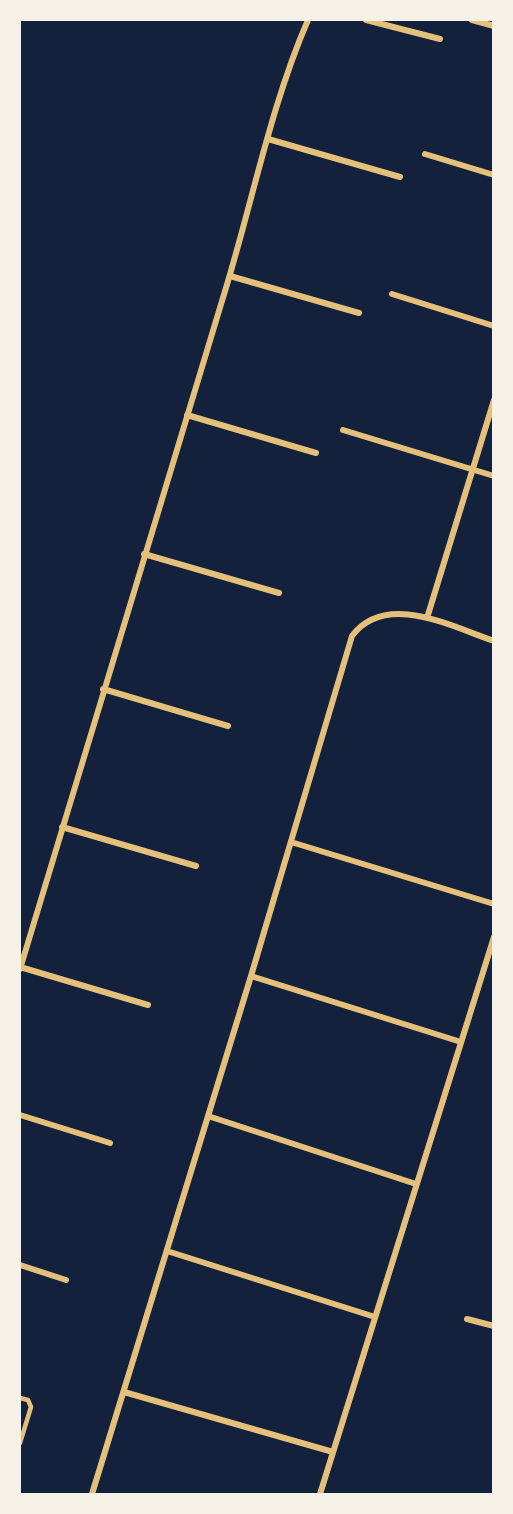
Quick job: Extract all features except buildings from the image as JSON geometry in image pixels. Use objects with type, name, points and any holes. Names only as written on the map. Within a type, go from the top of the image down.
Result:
[{"type":"street","points":[[148,1005],[20,968],[230,276],[268,139],[298,43],[308,20]]},
{"type":"street","points":[[366,20],[440,39]]},
{"type":"street","points":[[472,20],[494,26]]},
{"type":"street","points":[[268,139],[400,177]]},
{"type":"street","points":[[425,154],[494,175]]},
{"type":"street","points":[[230,276],[358,313]]},
{"type":"street","points":[[392,294],[494,326]]},
{"type":"street","points":[[427,618],[494,400]]},
{"type":"street","points":[[187,415],[316,453]]},
{"type":"street","points":[[343,430],[494,476]]},
{"type":"street","points":[[144,554],[279,593]]},
{"type":"street","points":[[92,1494],[251,976],[352,636],[358,627],[382,615],[399,614],[427,618],[494,641]]},
{"type":"street","points":[[103,689],[228,726]]},
{"type":"street","points":[[62,827],[196,866]]},
{"type":"street","points":[[291,842],[494,904]]},
{"type":"street","points":[[320,1494],[494,937]]},
{"type":"street","points":[[251,976],[461,1042]]},
{"type":"street","points":[[20,1114],[110,1143]]},
{"type":"street","points":[[208,1116],[416,1184]]},
{"type":"street","points":[[167,1251],[375,1317]]},
{"type":"street","points":[[20,1266],[66,1280]]},
{"type":"street","points":[[467,1318],[494,1326]]},
{"type":"street","points":[[124,1392],[333,1452]]},
{"type":"lane","points":[[20,1398],[28,1400],[31,1407],[20,1443]]}]
